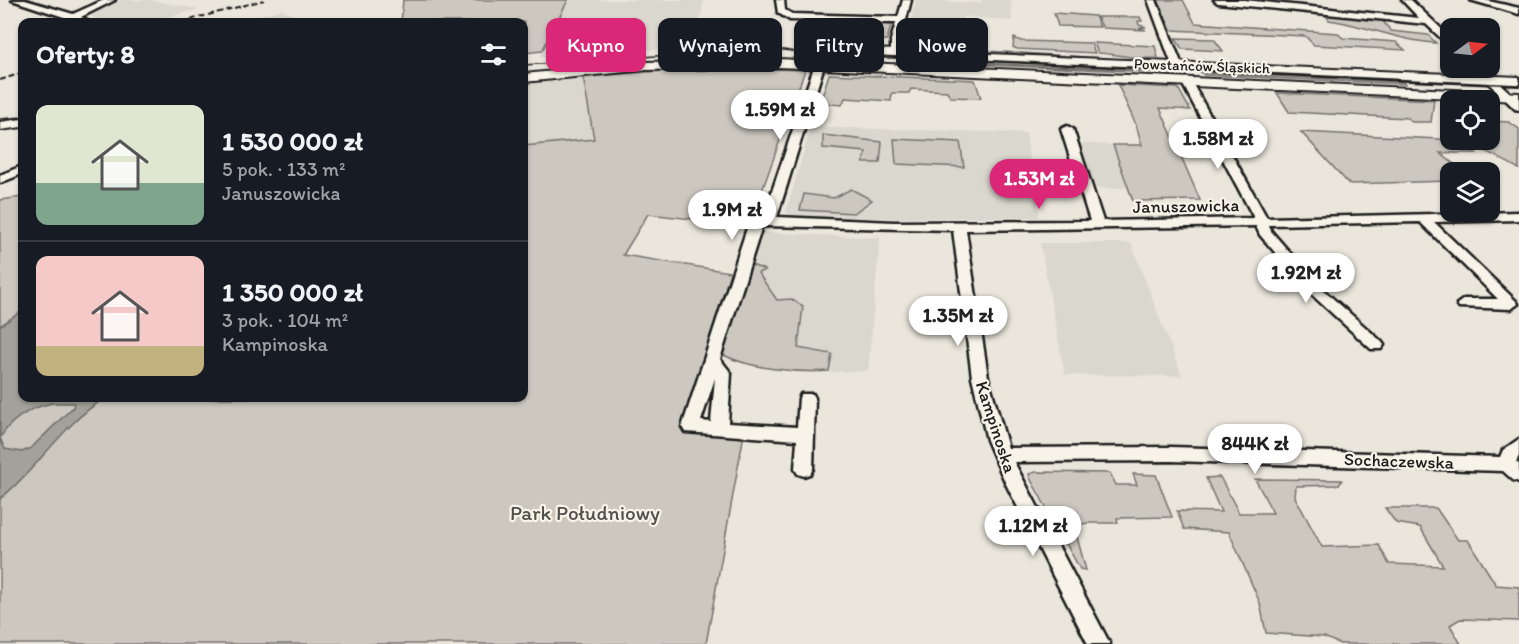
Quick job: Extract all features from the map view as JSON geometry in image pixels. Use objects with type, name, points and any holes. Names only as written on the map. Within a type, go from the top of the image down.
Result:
[{"type":"main road","name":"Powstańców Śląskich","points":[[884,53],[896,53]]},
{"type":"main road","name":"Powstańców Śląskich","points":[[528,72],[646,61],[794,55]]},
{"type":"main road","name":"Powstańców Śląskich","points":[[988,57],[1519,81]]},
{"type":"main road","name":"Powstańców Śląskich","points":[[528,78],[694,64],[794,65]]},
{"type":"main road","name":"Powstańców Śląskich","points":[[884,68],[1513,96]]},
{"type":"main road","points":[[0,126],[18,124]]},
{"type":"main road","points":[[0,134],[18,132]]},
{"type":"street","points":[[16,0],[74,17],[111,0]]},
{"type":"street","points":[[780,0],[781,11],[790,17],[896,20]]},
{"type":"street","points":[[902,18],[907,0]]},
{"type":"street","points":[[1152,0],[1177,65]]},
{"type":"street","points":[[1218,0],[1427,21]]},
{"type":"street","points":[[1406,0],[1440,33]]},
{"type":"street","points":[[1474,0],[1519,11]]},
{"type":"street","points":[[805,434],[692,427],[754,228],[759,223],[769,221],[818,72]]},
{"type":"street","points":[[1490,80],[1513,96],[1519,107]]},
{"type":"street","points":[[1186,81],[1265,232],[1315,290],[1377,345]]},
{"type":"street","points":[[1067,129],[1098,225]]},
{"type":"street","points":[[0,179],[18,172]]},
{"type":"street","name":"Januszowicka","points":[[769,221],[881,226],[959,226],[1262,223],[1519,216]]},
{"type":"street","points":[[1423,218],[1511,304],[1464,304]]},
{"type":"street","name":"Kampinoska","points":[[959,226],[964,276],[980,377],[1002,455],[1099,644]]},
{"type":"street","points":[[712,360],[723,373],[719,428]]},
{"type":"street","points":[[804,469],[807,398]]},
{"type":"street","points":[[1513,469],[1509,455],[1519,446]]},
{"type":"street","name":"Sochaczewska","points":[[1002,455],[1171,454],[1513,469]]},
{"type":"shaded area","points":[[121,0],[149,0],[199,9],[165,18],[94,18],[89,14]]},
{"type":"shaded area","points":[[568,0],[704,0],[701,18],[658,18],[658,50],[646,50],[646,18],[559,18]]},
{"type":"shaded area","points":[[916,0],[981,3],[982,0],[1011,0],[1012,21],[963,16],[963,18],[912,18]]},
{"type":"shaded area","points":[[282,9],[297,18],[250,18]]},
{"type":"shaded area","points":[[546,44],[546,57],[539,58]]},
{"type":"shaded area","points":[[583,77],[594,139],[528,146],[528,84]]},
{"type":"shaded area","points":[[811,127],[1026,133],[1030,163],[1034,164],[1039,217],[888,218],[789,215],[786,212]]},
{"type":"shaded area","points":[[1077,143],[1113,145],[1127,188],[1092,188]]},
{"type":"shaded area","points":[[759,232],[880,238],[868,371],[805,373],[732,361],[719,353]]},
{"type":"shaded area","points":[[1040,243],[1131,243],[1182,376],[1065,375]]},
{"type":"shaded area","points":[[18,314],[18,402],[100,402],[76,420],[27,474],[0,499],[0,326]],"holes":[[[52,403],[74,403],[73,407],[31,448],[22,452],[5,449],[0,438],[16,419],[36,408]]]},
{"type":"green space","points":[[403,0],[568,0],[559,18],[546,18],[546,43],[542,51],[528,53],[528,18],[401,18]]},
{"type":"green space","points":[[1158,0],[1183,0],[1195,23],[1337,33],[1343,38],[1396,42],[1405,50],[1314,45],[1305,36],[1171,30]]},
{"type":"green space","points":[[1054,13],[1095,16],[1100,27],[1058,26]]},
{"type":"green space","points":[[1325,14],[1381,19],[1391,31],[1428,35],[1436,43],[1422,42],[1329,20]]},
{"type":"green space","points":[[1097,17],[1140,17],[1142,21],[1138,21],[1139,25],[1146,27],[1139,28],[1146,30],[1103,28]]},
{"type":"green space","points":[[884,25],[891,25],[887,40],[884,40]]},
{"type":"green space","points":[[1014,38],[1021,41],[1091,43],[1095,53],[1017,49],[1013,47]]},
{"type":"green space","points":[[1175,38],[1214,39],[1223,51],[1182,49]]},
{"type":"green space","points":[[1094,43],[1155,46],[1158,58],[1098,53]]},
{"type":"green space","points":[[988,51],[1167,62],[988,54]]},
{"type":"green space","points":[[988,64],[1174,71],[1175,73],[988,65]]},
{"type":"green space","name":"Park Południowy","points":[[782,69],[804,72],[753,216],[747,225],[648,214],[623,255],[730,272],[686,431],[744,434],[706,644],[0,644],[0,200],[18,198],[18,402],[528,402],[528,146],[594,139],[583,77],[658,71],[782,72]]},
{"type":"green space","points":[[1202,73],[1403,82],[1405,84],[1204,75]]},
{"type":"green space","points":[[829,74],[975,80],[981,98],[950,97],[947,91],[911,89],[909,93],[892,93],[891,101],[845,98],[842,105],[820,103]]},
{"type":"green space","points":[[1118,85],[1178,88],[1190,110],[1160,108],[1200,200],[1133,201],[1113,145],[1142,145],[1136,125]]},
{"type":"green space","points":[[1277,93],[1434,100],[1431,122],[1412,122],[1408,118],[1289,112]]},
{"type":"green space","points":[[1500,122],[1509,122],[1519,129],[1519,169],[1483,150],[1500,150]]},
{"type":"green space","points":[[1301,132],[1440,139],[1440,150],[1472,150],[1476,153],[1440,153],[1451,162],[1440,162],[1440,181],[1349,184]]},
{"type":"green space","points":[[823,135],[882,142],[880,163],[863,163],[866,152],[823,148]]},
{"type":"green space","points":[[894,139],[960,142],[964,167],[896,164]]},
{"type":"green space","points":[[851,189],[872,200],[854,213],[800,210],[804,194],[834,198]]},
{"type":"green space","points":[[749,264],[765,270],[758,273],[777,300],[791,299],[803,306],[798,348],[832,354],[829,371],[773,369],[744,363],[720,353]]},
{"type":"green space","points":[[1036,472],[1110,473],[1116,485],[1137,485],[1133,474],[1156,475],[1172,517],[1117,518],[1118,523],[1087,523],[1074,526],[1086,570],[1080,569],[1030,478],[1029,474]]},
{"type":"green space","points":[[1220,477],[1239,513],[1273,513],[1255,479],[1342,480],[1339,485],[1296,486],[1295,497],[1322,547],[1379,545],[1389,564],[1443,566],[1420,527],[1396,523],[1385,508],[1436,508],[1458,540],[1468,540],[1496,585],[1519,587],[1519,621],[1460,619],[1450,625],[1461,644],[1340,644],[1324,637],[1266,633],[1260,603],[1229,532],[1184,529],[1177,511],[1221,512],[1206,478]]},
{"type":"tram line","points":[[528,65],[759,49],[784,50],[834,58],[931,58],[1519,85]]},
{"type":"tram line","points":[[0,119],[18,117]]},
{"type":"railway","points":[[197,18],[264,0]]},
{"type":"railway","points":[[0,80],[18,74]]}]
